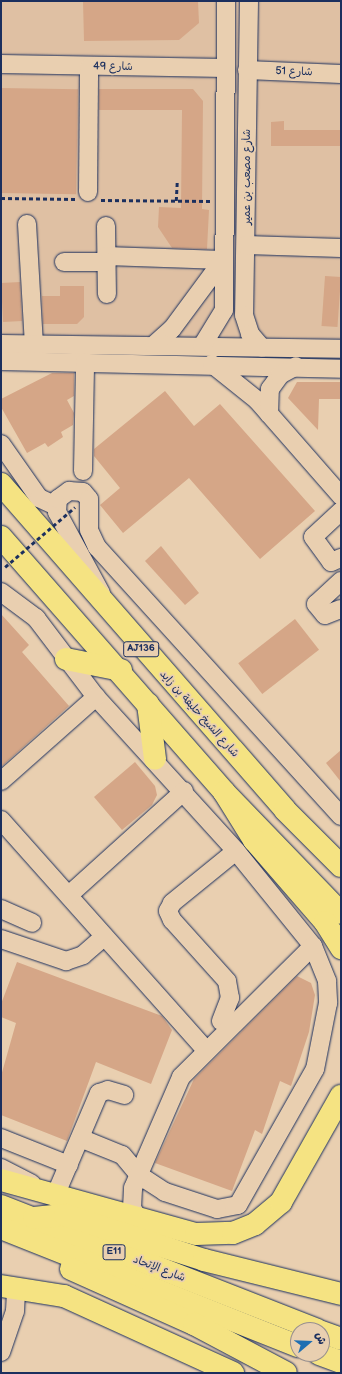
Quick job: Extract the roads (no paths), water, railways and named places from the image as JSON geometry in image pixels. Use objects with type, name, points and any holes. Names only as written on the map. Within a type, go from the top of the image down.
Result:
[{"type":"main road","name":"شارع الشيخ خليفة بن زايد","points":[[1,484],[110,614],[285,810],[341,866]]},
{"type":"main road","name":"AJ136","points":[[1,537],[121,670],[148,704],[224,792],[341,913]]},
{"type":"main road","points":[[66,659],[121,670]]},
{"type":"main road","points":[[148,704],[155,759]]},
{"type":"main road","points":[[224,792],[254,840],[325,922],[341,948]]},
{"type":"main road","points":[[1,1180],[140,1221],[208,1236],[233,1233],[255,1224],[281,1202],[341,1096]]},
{"type":"main road","name":"شارع الإتحاد","points":[[1,1206],[30,1219],[297,1322]]},
{"type":"main road","points":[[30,1219],[48,1214],[65,1215],[204,1260],[341,1294]]},
{"type":"main road","name":"شارع الإتحاد","points":[[1,1228],[290,1343]]},
{"type":"main road","points":[[47,1246],[83,1277],[189,1322],[286,1373]]},
{"type":"main road","points":[[8,1289],[64,1296],[233,1373]]},
{"type":"main road","points":[[330,1335],[341,1339]]},
{"type":"main road","points":[[330,1358],[341,1362]]},
{"type":"street","name":"شارع مصعب بن عمير","points":[[224,310],[223,260],[226,1]]},
{"type":"street","name":"شارع مصعب بن عمير","points":[[249,1],[244,315],[250,334],[262,348]]},
{"type":"street","name":"شارع 49","points":[[1,64],[89,67],[225,68]]},
{"type":"street","points":[[88,197],[89,67]]},
{"type":"street","name":"شارع 51","points":[[247,70],[341,74]]},
{"type":"street","points":[[27,224],[34,344]]},
{"type":"street","points":[[106,226],[107,294]]},
{"type":"street","points":[[246,245],[341,248]]},
{"type":"street","points":[[64,262],[106,259],[223,260]]},
{"type":"street","points":[[154,345],[172,329],[223,260]]},
{"type":"street","points":[[202,346],[224,310],[232,322],[244,315]]},
{"type":"street","points":[[1,344],[154,345],[341,349]]},
{"type":"street","points":[[3,363],[85,362],[212,364],[296,366],[341,369]]},
{"type":"street","points":[[83,471],[85,362]]},
{"type":"street","points":[[212,364],[243,387],[269,414],[341,496]]},
{"type":"street","points":[[269,414],[270,389],[280,375],[296,366]]},
{"type":"street","points":[[1,444],[39,498],[56,506],[110,614]]},
{"type":"street","points":[[56,506],[62,495],[69,491],[86,494],[91,506],[89,530],[97,546],[341,816]]},
{"type":"street","points":[[341,511],[314,537],[331,562],[341,558]]},
{"type":"street","points":[[341,581],[316,604],[325,615],[341,609]]},
{"type":"street","points":[[1,592],[30,612],[96,697],[155,759],[236,851],[313,946],[325,970],[328,992],[315,1069],[243,1200],[231,1208],[217,1209],[158,1189],[139,1175],[117,1152],[80,1138]]},
{"type":"street","points":[[1,781],[96,697]]},
{"type":"street","points":[[69,895],[184,791]]},
{"type":"street","points":[[1,820],[206,1050]]},
{"type":"street","points":[[221,1021],[230,998],[227,981],[172,920],[168,911],[172,903],[236,851]]},
{"type":"street","points":[[1,909],[32,923]]},
{"type":"street","points":[[1,939],[66,961],[83,955],[104,937]]},
{"type":"street","points":[[140,1221],[131,1202],[139,1175],[175,1088],[206,1050],[313,946]]},
{"type":"street","points":[[1,1168],[48,1194],[69,1165],[99,1093],[108,1090],[124,1095]]},
{"type":"street","points":[[1,1138],[69,1165]]},
{"type":"street","points":[[1,1352],[15,1311],[8,1289]]}]
